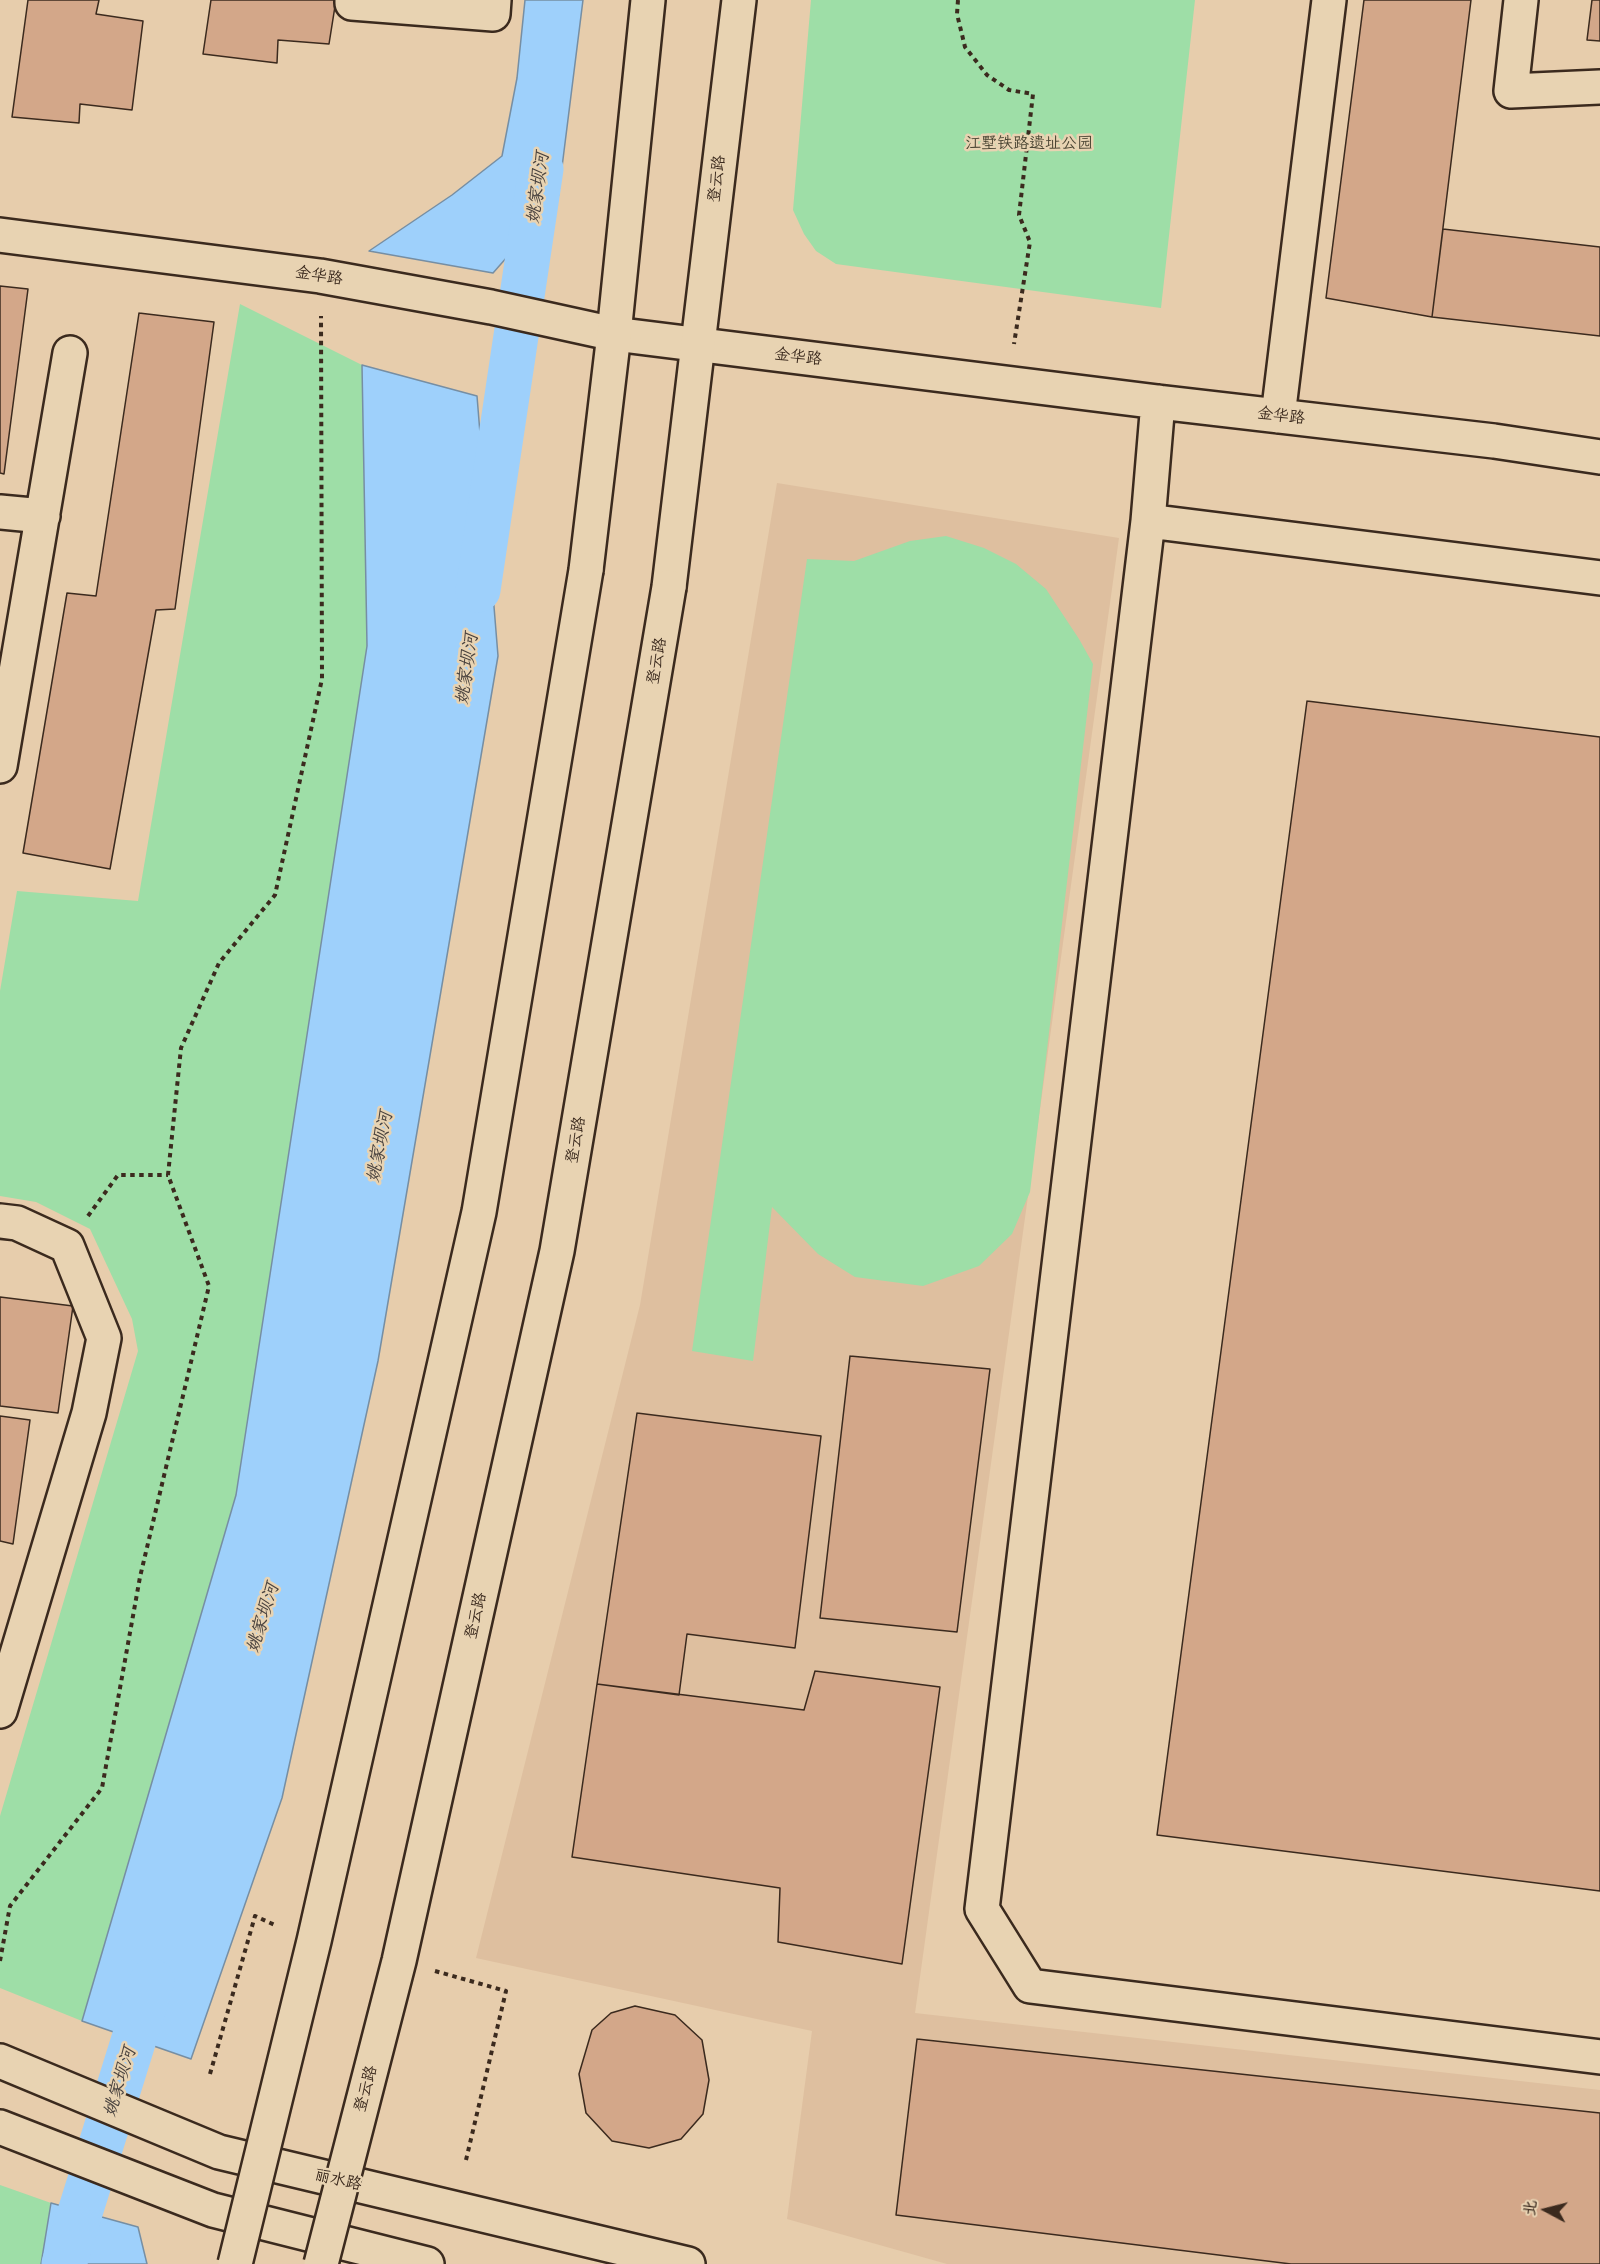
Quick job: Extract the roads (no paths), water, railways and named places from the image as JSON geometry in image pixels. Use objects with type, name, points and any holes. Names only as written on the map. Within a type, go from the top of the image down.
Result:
[{"type":"main road","points":[[352,0],[352,3],[493,14],[494,0]]},
{"type":"main road","points":[[235,2264],[314,1941],[479,1212],[586,570],[614,334],[648,0]]},
{"type":"main road","name":"登云路","points":[[321,2264],[399,1961],[557,1251],[669,587],[739,0]]},
{"type":"main road","points":[[1278,416],[1329,0]]},
{"type":"main road","points":[[1521,0],[1511,91],[1600,87]]},
{"type":"main road","name":"金华路","points":[[0,235],[320,276],[491,307],[614,334],[1158,402],[1494,441],[1600,457]]},
{"type":"main road","points":[[0,766],[70,353]]},
{"type":"main road","points":[[1158,402],[1148,521],[981,1909],[1030,1986],[1600,2057]]},
{"type":"main road","points":[[0,512],[43,516]]},
{"type":"main road","points":[[1148,521],[1600,578]]},
{"type":"main road","points":[[0,1221],[16,1223],[67,1246],[104,1338],[89,1413],[13,1626],[0,1711]]},
{"type":"main road","name":"丽水路","points":[[0,2061],[219,2152],[688,2264]]},
{"type":"main road","points":[[0,2127],[213,2210],[427,2264]]},
{"type":"water","points":[[525,0],[583,0],[558,199],[493,273],[369,251],[452,195],[502,156],[517,78]]},
{"type":"water","points":[[362,365],[477,396],[498,656],[378,1361],[282,1798],[191,2059],[82,2021],[236,1495],[367,646]]},
{"type":"water","points":[[51,2203],[138,2227],[147,2264],[41,2264]]},
{"type":"waterway","name":"姚家坝河","points":[[478,590],[541,169]]},
{"type":"waterway","name":"姚家坝河","points":[[64,2264],[152,1981]]},
{"type":"park label","name":"江墅铁路遗址公园","points":[[1029,144]]}]
